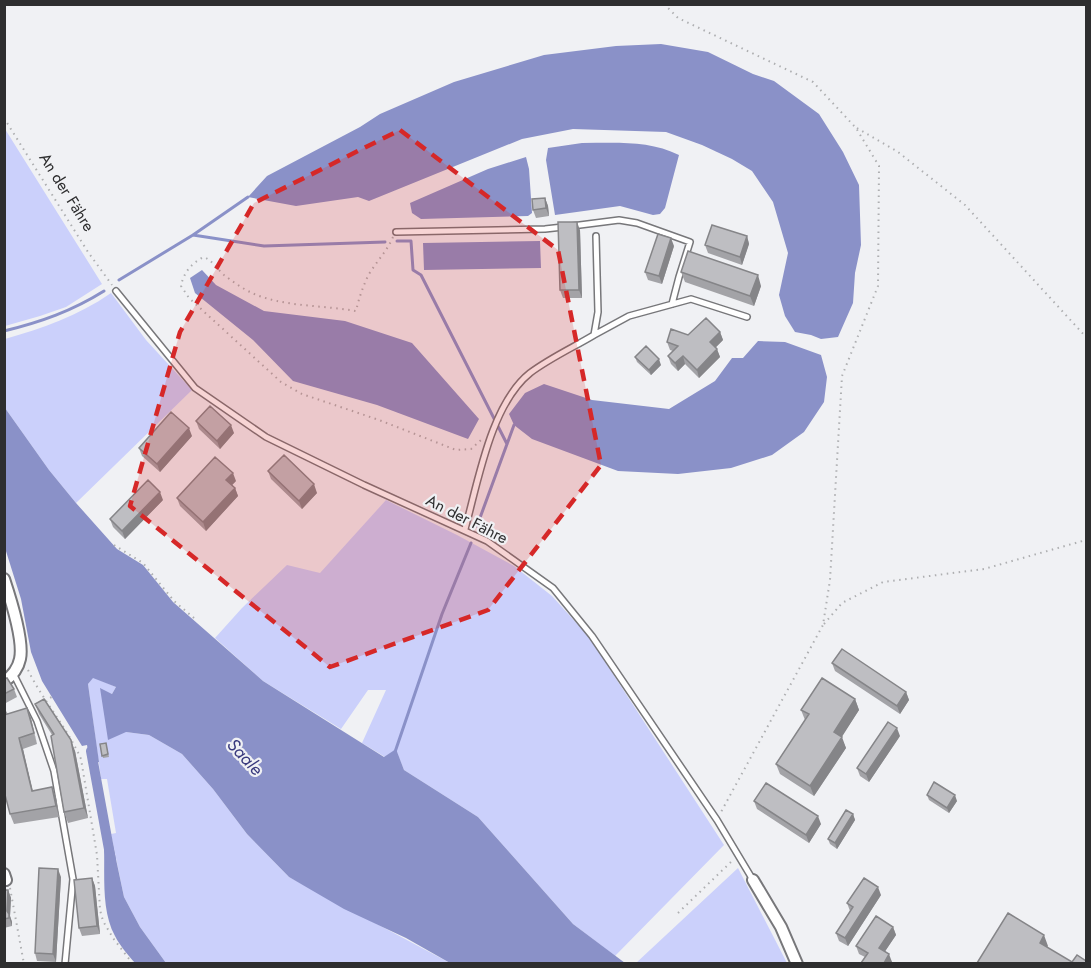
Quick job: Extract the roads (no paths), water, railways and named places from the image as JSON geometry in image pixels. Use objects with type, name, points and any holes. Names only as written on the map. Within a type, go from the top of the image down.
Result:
[{"type":"street","points":[[4,579],[14,616],[21,657],[14,675],[4,682]]},
{"type":"street","points":[[753,880],[781,927],[797,963]]},
{"type":"lane","points":[[396,232],[544,229],[619,220],[637,224],[690,242],[672,304]]},
{"type":"lane","points":[[594,335],[598,312],[596,236]]},
{"type":"lane","name":"An der Fähre","points":[[116,291],[195,388],[266,437],[364,485],[465,529],[487,541],[553,588],[592,636],[717,819],[753,880]]},
{"type":"lane","points":[[465,529],[498,417],[512,392],[530,373],[629,316],[691,299],[747,317]]},
{"type":"lane","points":[[14,675],[37,721],[54,771],[73,879],[65,963]]},
{"type":"water","points":[[661,44],[708,52],[753,74],[774,81],[819,114],[843,152],[859,185],[861,245],[855,273],[853,303],[838,337],[821,339],[795,332],[785,316],[779,295],[788,253],[773,202],[752,171],[702,145],[666,132],[573,129],[522,139],[369,201],[358,197],[296,206],[248,197],[267,176],[380,114],[454,82],[544,55],[616,46]]},
{"type":"water","points":[[582,143],[644,145],[679,155],[665,208],[660,214],[653,215],[620,206],[555,215],[546,160],[548,148]]},
{"type":"water","points":[[526,157],[532,213],[528,216],[421,219],[412,213],[410,203],[488,169]]},
{"type":"water","points":[[540,241],[541,268],[424,270],[423,243]]},
{"type":"water","points":[[202,270],[216,285],[264,311],[345,321],[412,343],[479,419],[468,439],[377,405],[293,381],[253,340],[195,293],[190,278]]},
{"type":"water","points":[[758,341],[785,342],[821,355],[827,377],[824,402],[804,432],[772,455],[731,468],[678,474],[618,471],[532,439],[514,425],[509,414],[525,393],[544,384],[592,400],[669,409],[715,381],[732,358],[743,358]]},
{"type":"water","name":"Saale","points":[[5,408],[49,470],[76,503],[117,549],[143,565],[173,602],[263,681],[384,757],[396,749],[404,770],[478,817],[573,924],[625,963],[450,963],[406,938],[344,909],[289,877],[247,834],[213,789],[182,754],[149,735],[126,732],[108,740],[100,688],[112,694],[116,687],[93,678],[88,684],[99,762],[90,764],[87,745],[82,746],[42,681],[31,652],[21,599],[5,548]]},
{"type":"water","points":[[113,845],[124,897],[140,927],[166,963],[135,963],[115,936],[108,915],[104,881],[104,847]]},
{"type":"waterway","points":[[119,280],[193,235],[248,197]]},
{"type":"waterway","points":[[193,235],[264,246],[385,242]]},
{"type":"waterway","points":[[397,241],[411,241],[413,270],[421,275],[507,444]]},
{"type":"waterway","points":[[4,331],[56,315],[104,291]]},
{"type":"waterway","points":[[477,526],[514,425]]},
{"type":"waterway","points":[[395,752],[442,614],[471,543]]},
{"type":"waterway","points":[[91,751],[111,860]]}]
